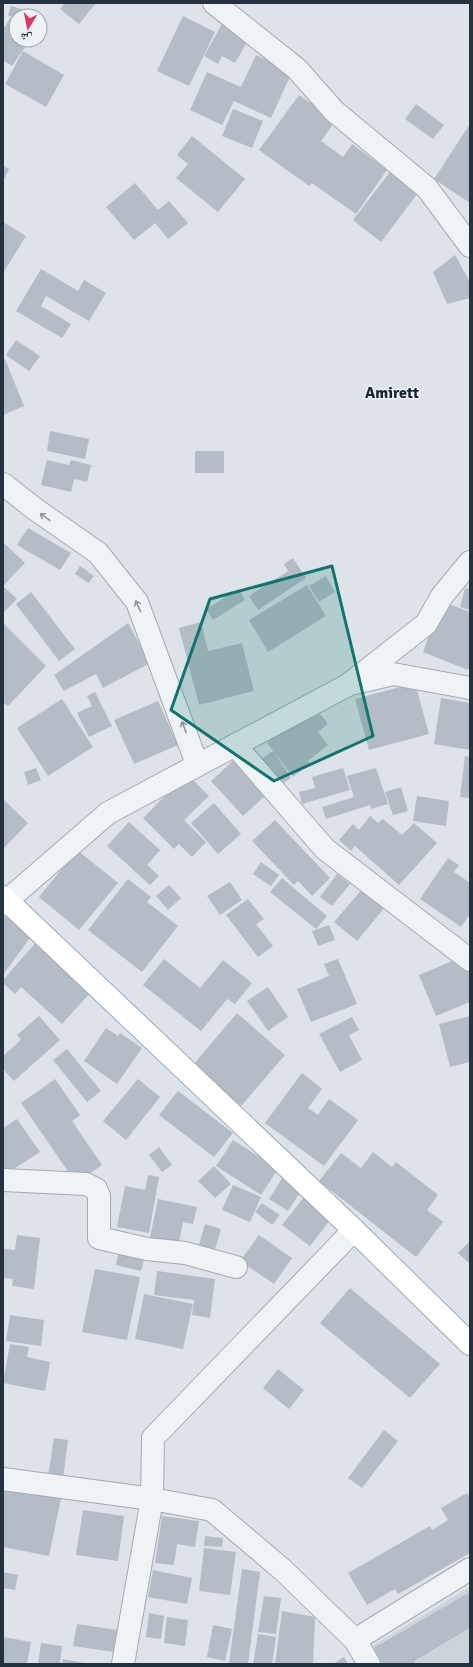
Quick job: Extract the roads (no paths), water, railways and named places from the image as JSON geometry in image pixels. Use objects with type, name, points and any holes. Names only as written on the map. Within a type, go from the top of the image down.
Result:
[{"type":"main road","points":[[4,901],[354,1230],[470,1344]]},
{"type":"street","points":[[214,3],[297,69],[334,111],[427,188],[470,246]]},
{"type":"street","points":[[3,484],[34,510],[98,553],[137,602],[197,764]]},
{"type":"street","points":[[4,901],[108,812],[348,685],[426,624],[442,596],[470,562]]},
{"type":"street","points":[[348,685],[393,674],[470,688]]},
{"type":"street","points":[[235,745],[325,849],[470,960]]},
{"type":"street","points":[[3,1180],[86,1184],[96,1190],[99,1196],[99,1238],[147,1249],[185,1253],[236,1267]]},
{"type":"street","points":[[123,1664],[152,1499],[153,1438],[354,1230]]},
{"type":"street","points":[[3,1478],[152,1499],[212,1510],[283,1570],[355,1640],[369,1664]]},
{"type":"street","points":[[355,1640],[470,1569]]},
{"type":"district","name":"Amirett","points":[[392,393]]}]
